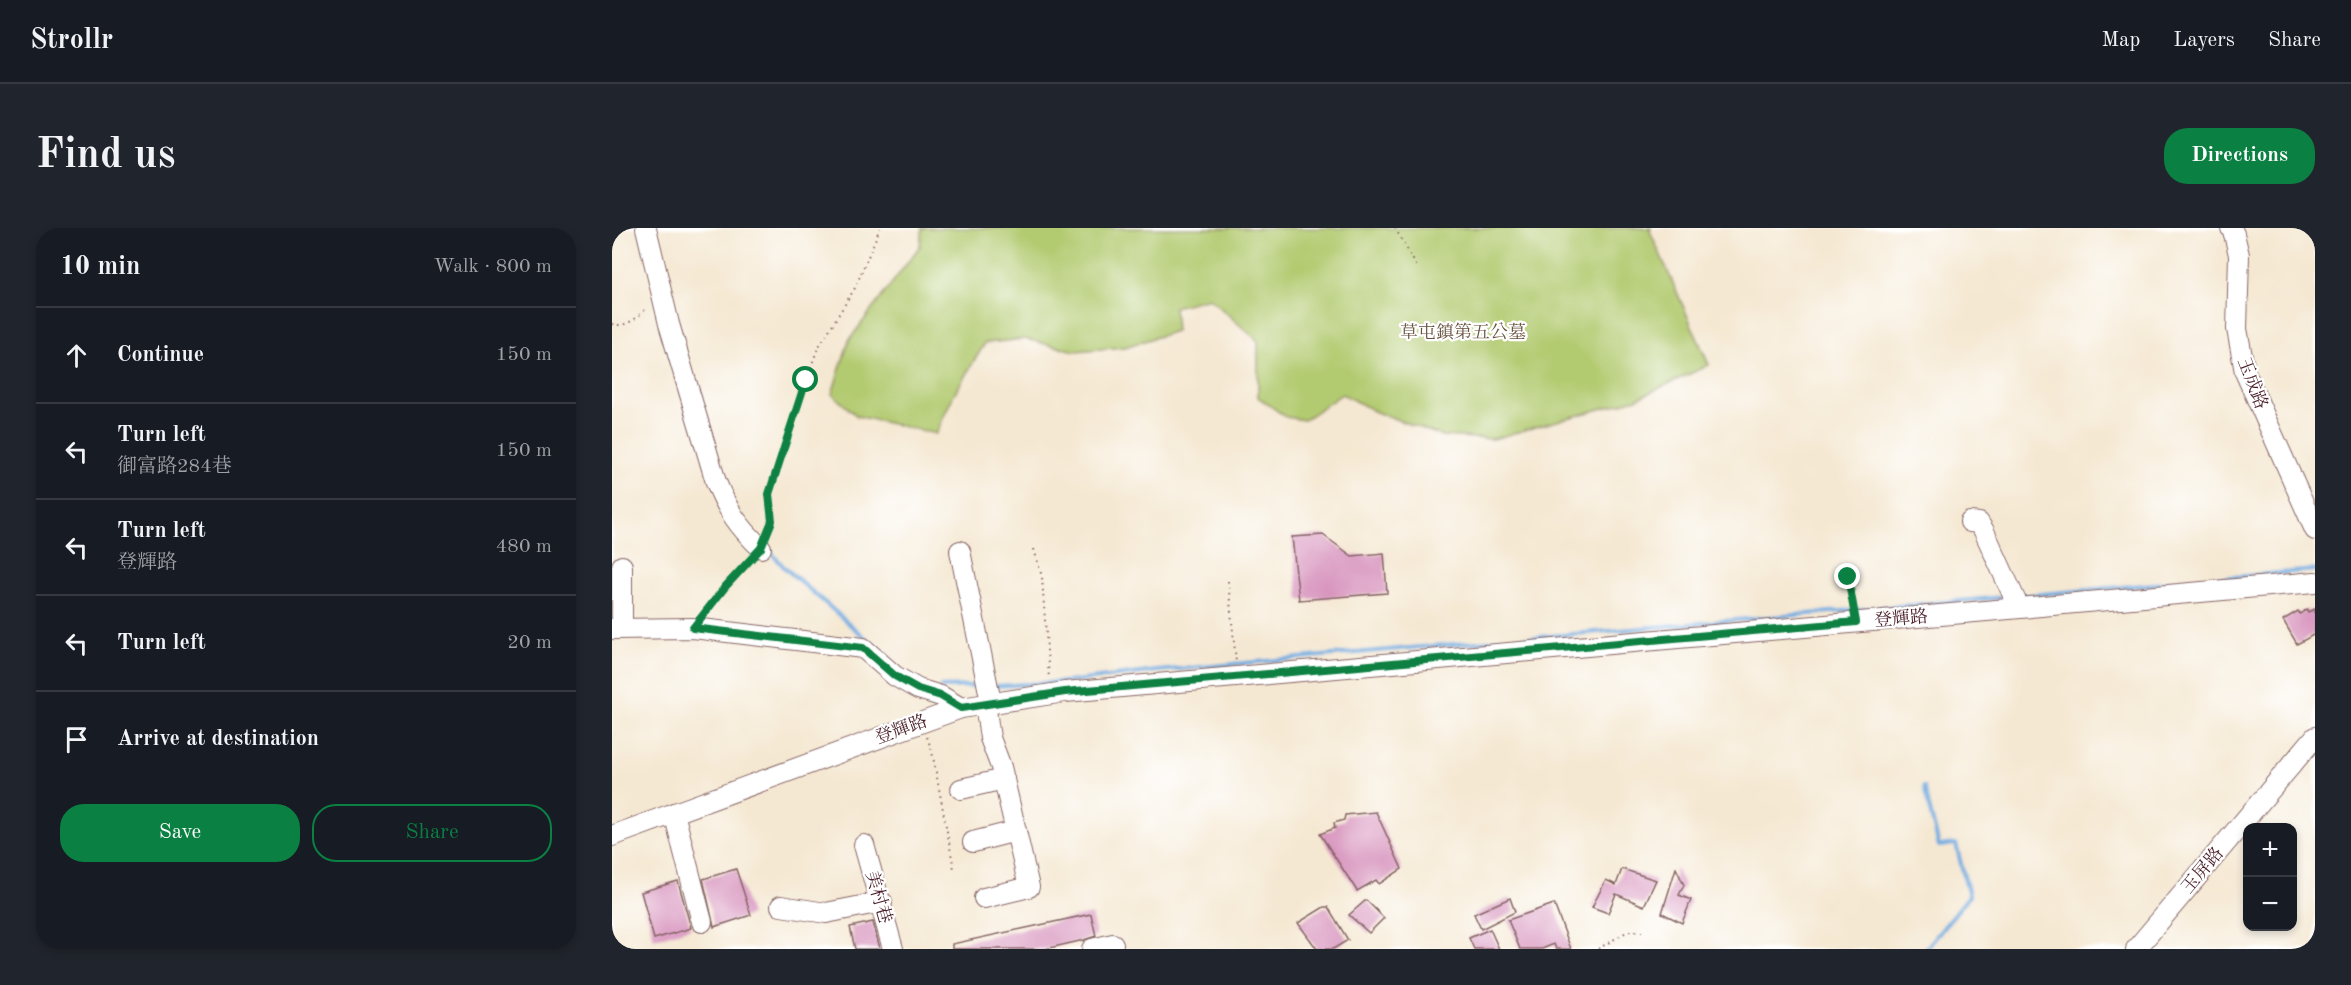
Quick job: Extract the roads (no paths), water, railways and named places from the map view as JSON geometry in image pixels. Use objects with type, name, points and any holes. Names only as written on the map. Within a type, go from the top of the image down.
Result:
[{"type":"street","points":[[645,228],[716,482],[725,504],[740,528],[761,548]]},
{"type":"street","name":"玉成路","points":[[2231,228],[2239,255],[2237,329],[2245,372],[2315,530]]},
{"type":"street","points":[[1970,522],[1979,523],[1984,531],[2019,608]]},
{"type":"street","points":[[960,551],[988,703],[990,738],[1004,779],[1029,887],[984,898]]},
{"type":"street","points":[[622,566],[617,629],[693,628],[863,648],[895,676],[918,689],[941,696],[961,708]]},
{"type":"street","name":"登輝路","points":[[612,836],[961,708],[988,703],[1050,694],[1237,676],[2315,582]]},
{"type":"street","name":"玉屏路","points":[[2136,949],[2315,737]]},
{"type":"street","points":[[961,789],[1004,779]]},
{"type":"street","points":[[674,813],[702,922]]},
{"type":"street","points":[[973,842],[1016,831]]},
{"type":"street","name":"美村巷","points":[[864,845],[882,902],[893,949]]},
{"type":"street","points":[[781,906],[826,913],[882,902]]},
{"type":"street","points":[[1092,949],[1113,944]]},
{"type":"waterway","points":[[767,548],[785,568],[886,656]]},
{"type":"waterway","points":[[2020,596],[2315,570]]},
{"type":"waterway","points":[[995,686],[1066,682],[1157,671],[1421,647],[2006,597]]},
{"type":"waterway","points":[[941,687],[981,686]]},
{"type":"waterway","points":[[1924,787],[1939,846],[1956,844],[1969,896],[1926,949]]},
{"type":"park label","name":"草屯鎮第五公墓","points":[[1463,332]]}]
